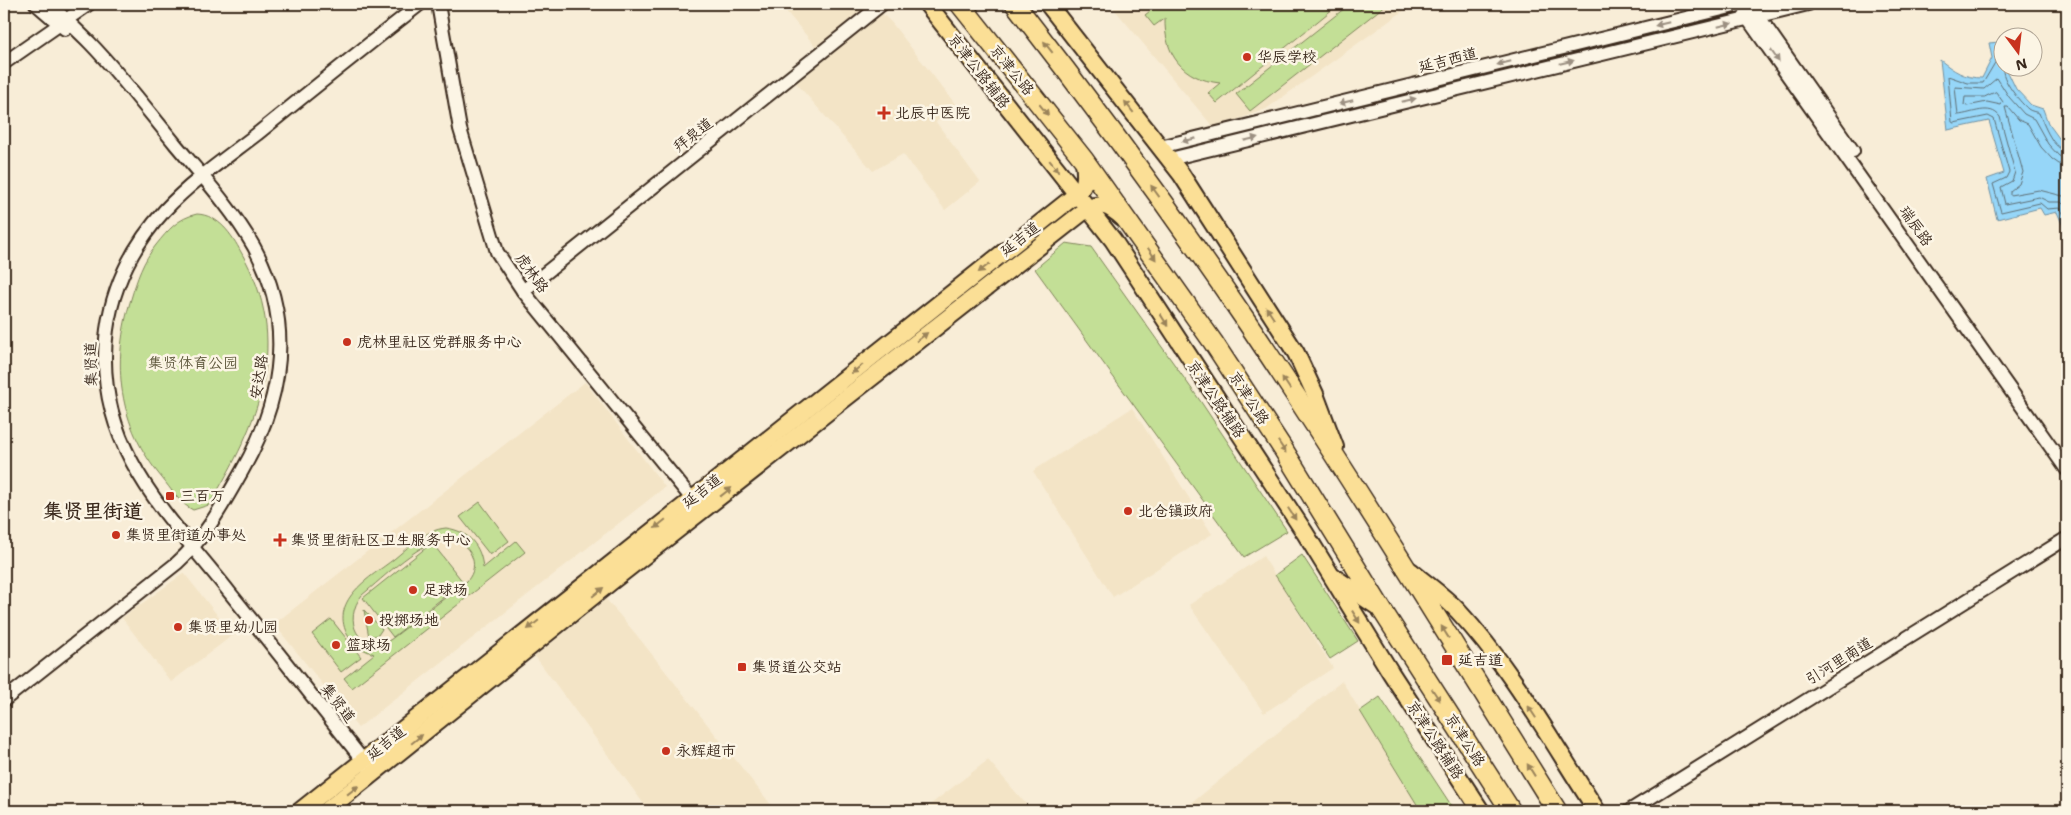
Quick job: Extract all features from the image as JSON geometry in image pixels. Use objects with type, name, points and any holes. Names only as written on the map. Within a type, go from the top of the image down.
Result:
[{"type":"highway","name":"京津公路","points":[[960,4],[1084,160],[1133,227],[1283,449],[1382,610],[1511,811]]},
{"type":"highway","points":[[1015,4],[1090,100],[1252,330],[1405,566],[1557,811]]},
{"type":"main road","name":"京津公路辅路","points":[[927,4],[1088,208],[1118,249],[1331,575],[1482,811]]},
{"type":"main road","points":[[1048,4],[1165,153],[1296,353],[1315,394],[1350,483]]},
{"type":"main road","points":[[1077,194],[1084,187],[1086,180],[1084,160]]},
{"type":"main road","name":"延吉道","points":[[300,811],[372,765],[696,505],[1077,194]]},
{"type":"main road","points":[[1088,208],[1105,205],[1133,227]]},
{"type":"main road","name":"延吉道","points":[[696,505],[1088,208]]},
{"type":"main road","points":[[1405,566],[1456,609],[1474,630],[1509,677],[1597,811]]},
{"type":"main road","points":[[1331,575],[1382,610]]},
{"type":"main road","name":"延吉道","points":[[326,811],[372,765]]},
{"type":"street","points":[[36,4],[62,22]]},
{"type":"street","points":[[50,4],[62,22]]},
{"type":"street","points":[[4,63],[89,4]]},
{"type":"street","name":"集贤道","points":[[372,765],[194,543],[136,461],[115,406],[110,372],[116,311],[132,265],[146,241],[161,222],[203,179],[420,4]]},
{"type":"street","name":"集贤道","points":[[203,179],[428,4]]},
{"type":"street","name":"虎林路","points":[[438,4],[460,130],[478,196],[497,252],[523,291],[696,505]]},
{"type":"street","name":"拜泉道","points":[[523,291],[882,4]]},
{"type":"street","name":"延吉西道","points":[[1165,153],[1738,4]]},
{"type":"street","name":"瑞辰路","points":[[1738,4],[1755,18],[2067,461]]},
{"type":"street","points":[[1751,4],[1786,10]]},
{"type":"street","name":"瑞辰路","points":[[1751,4],[1755,18],[2067,470]]},
{"type":"street","name":"延吉西道","points":[[1165,153],[1755,18],[1808,4]]},
{"type":"street","name":"安达路","points":[[6,691],[194,543],[232,488],[262,433],[275,392],[279,362],[278,327],[266,274],[254,247],[203,179],[91,44],[62,22]]},
{"type":"street","name":"引河里南道","points":[[1629,811],[2067,538]]},
{"type":"shaded area","name":"北辰中医院","points":[[780,4],[872,4],[891,22],[956,105],[936,122],[980,182],[945,210],[903,154],[873,171],[791,77],[821,53]]},
{"type":"shaded area","name":"华辰学校","points":[[1110,4],[1413,4],[1266,109],[1214,128]]},
{"type":"shaded area","points":[[585,382],[665,487],[358,728],[274,624]]},
{"type":"shaded area","name":"北仓镇政府","points":[[1132,408],[1212,534],[1113,597],[1033,471]]},
{"type":"shaded area","points":[[1263,556],[1333,668],[1264,713],[1189,605]]},
{"type":"shaded area","name":"集贤里幼儿园","points":[[184,573],[233,635],[171,682],[122,618]]},
{"type":"shaded area","name":"永辉超市","points":[[606,599],[776,811],[649,811],[535,656]]},
{"type":"shaded area","points":[[1342,681],[1421,811],[1182,811],[1287,725]]},
{"type":"shaded area","points":[[988,760],[1032,811],[922,811]]},
{"type":"green space","points":[[1159,4],[1339,4],[1217,103],[1208,93],[1220,83],[1207,81],[1186,70],[1172,53],[1168,43],[1165,18],[1154,26],[1145,15]]},
{"type":"green space","points":[[1350,4],[1387,4],[1250,111],[1236,94]]},
{"type":"green space","name":"集贤体育公园","points":[[197,214],[212,218],[224,227],[241,252],[257,285],[265,318],[267,350],[263,382],[255,413],[242,444],[209,505],[193,510],[179,500],[147,458],[136,437],[122,393],[120,370],[125,323],[133,292],[144,264],[151,251],[169,230],[184,218]]},
{"type":"green space","points":[[1066,243],[1091,247],[1201,402],[1287,531],[1244,557],[1035,269]]},
{"type":"green space","points":[[480,502],[509,541],[490,555],[460,517]]},
{"type":"green space","points":[[446,528],[461,532],[467,536],[480,553],[483,568],[516,541],[525,552],[352,688],[344,678],[374,654],[359,647],[347,634],[343,621],[344,610],[348,600],[365,581],[412,544],[438,529]],"holes":[[[450,538],[468,549],[473,561],[473,568],[467,581],[390,640],[379,643],[362,639],[356,632],[353,615],[362,595],[404,560],[428,544]]]},
{"type":"green space","name":"足球场","points":[[432,543],[463,582],[393,637],[363,598]]},
{"type":"green space","points":[[1302,555],[1358,641],[1330,659],[1275,575]]},
{"type":"green space","name":"投掷场地","points":[[364,610],[382,629],[378,635],[369,637]]},
{"type":"green space","name":"篮球场","points":[[331,619],[361,657],[341,672],[312,634]]},
{"type":"green space","points":[[1380,697],[1455,811],[1421,811],[1360,711]]},
{"type":"water","points":[[1994,42],[1994,78],[2011,78],[2016,89],[2031,105],[2043,109],[2048,123],[2067,149],[2067,225],[2063,226],[2057,212],[2044,215],[2040,208],[1997,219],[1987,179],[2004,173],[1989,121],[1948,130],[1940,60],[1960,73],[1970,77],[1982,78],[1992,58],[1989,43]]},
{"type":"place","name":"华辰学校","points":[[1247,57]]},
{"type":"place","name":"北辰中医院","points":[[884,113]]},
{"type":"place","name":"虎林里社区党群服务中心","points":[[347,342]]},
{"type":"place","name":"三百万","points":[[170,496]]},
{"type":"place","name":"北仓镇政府","points":[[1128,511]]},
{"type":"place","name":"集贤里街道办事处","points":[[116,535]]},
{"type":"place","name":"集贤里街社区卫生服务中心","points":[[280,540]]},
{"type":"place","name":"足球场","points":[[413,590]]},
{"type":"place","name":"投掷场地","points":[[369,620]]},
{"type":"place","name":"集贤里幼儿园","points":[[178,627]]},
{"type":"place","name":"篮球场","points":[[336,645]]},
{"type":"place","name":"延吉道","points":[[1447,660]]},
{"type":"place","name":"集贤道公交站","points":[[742,667]]},
{"type":"place","name":"永辉超市","points":[[666,751]]},
{"type":"district","name":"集贤里街道","points":[[93,511]]}]
